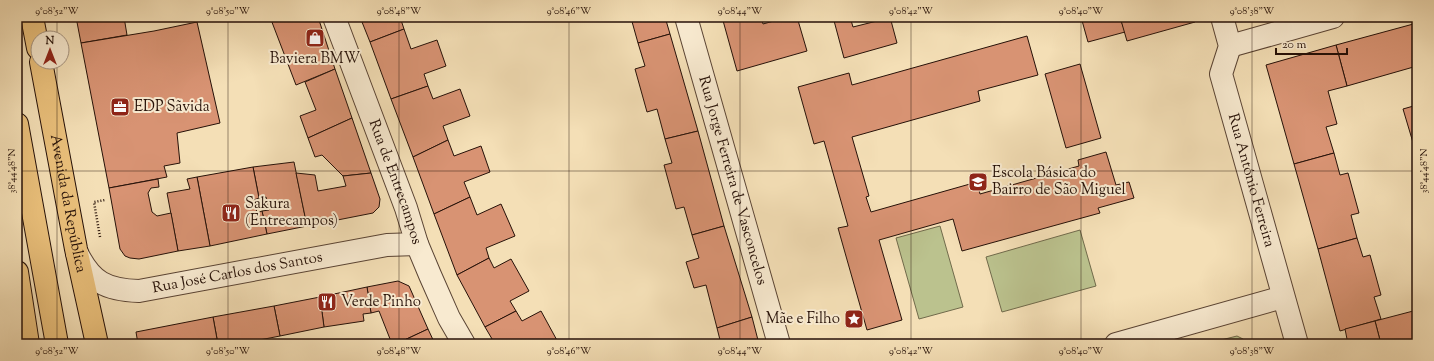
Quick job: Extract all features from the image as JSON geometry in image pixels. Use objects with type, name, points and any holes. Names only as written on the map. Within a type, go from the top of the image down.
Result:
[{"type":"main road","points":[[32,17],[35,30]]},
{"type":"main road","name":"Avenida da República","points":[[42,70],[76,250],[97,344]]},
{"type":"main road","points":[[17,124],[57,344]]},
{"type":"main road","points":[[17,272],[28,344]]},
{"type":"street","name":"Rua de Entrecampos","points":[[334,17],[406,208],[417,244],[438,294],[464,344]]},
{"type":"street","name":"Rua Jorge Ferreira de Vasconcelos","points":[[686,17],[779,344]]},
{"type":"street","points":[[1222,17],[1230,46],[1333,17]]},
{"type":"street","name":"Rua António Ferreira","points":[[1230,46],[1221,74],[1297,344]]},
{"type":"street","name":"Rua José Carlos dos Santos","points":[[76,250],[84,267],[95,279],[116,289],[138,291],[387,245],[417,244]]},
{"type":"street","points":[[1116,344],[1283,297]]},
{"type":"path","points":[[100,237],[94,202],[105,200]]},
{"type":"green space","points":[[940,226],[963,307],[919,319],[896,238]]},
{"type":"green space","points":[[1080,230],[1096,286],[1002,312],[986,257]]},
{"type":"green space","points":[[1237,336],[1249,344],[1205,344]]},
{"type":"building","points":[[76,17],[124,17],[127,35],[81,43]]},
{"type":"building","points":[[270,17],[318,17],[335,69],[296,85]]},
{"type":"building","points":[[360,17],[400,17],[404,29],[370,42]]},
{"type":"building","points":[[622,17],[665,17],[670,34],[638,43],[631,18],[623,20]]},
{"type":"building","points":[[722,17],[761,17],[763,24],[788,17],[797,17],[807,51],[737,71]]},
{"type":"building","points":[[833,17],[850,17],[853,27],[877,21],[876,17],[890,17],[897,43],[844,58]]},
{"type":"building","points":[[1081,17],[1120,17],[1125,32],[1088,42]]},
{"type":"building","points":[[1120,17],[1194,17],[1195,22],[1127,41]]},
{"type":"building","points":[[197,22],[220,123],[177,133],[180,163],[164,166],[167,177],[109,188],[81,43]]},
{"type":"building","points":[[1417,23],[1417,66],[1347,86],[1336,45]]},
{"type":"building","points":[[404,29],[411,49],[437,40],[446,66],[424,74],[428,86],[391,99],[370,42]]},
{"type":"building","points":[[670,34],[698,131],[665,139],[657,109],[647,112],[635,69],[645,66],[638,43]]},
{"type":"building","points":[[1027,36],[1038,75],[978,91],[980,101],[852,137],[869,196],[866,197],[871,212],[977,182],[980,194],[1079,166],[1078,160],[1106,152],[1116,185],[1129,182],[1134,198],[1098,208],[1100,213],[962,251],[953,219],[879,240],[902,320],[867,330],[838,228],[848,226],[824,141],[814,144],[798,87],[849,73],[852,85]]},
{"type":"building","points":[[1336,45],[1347,86],[1328,91],[1337,124],[1326,127],[1334,153],[1294,164],[1266,65]]},
{"type":"building","points":[[1080,64],[1101,138],[1066,148],[1045,74]]},
{"type":"building","points":[[335,69],[352,118],[308,138],[300,116],[316,110],[305,82]]},
{"type":"building","points":[[428,86],[433,99],[460,89],[470,116],[443,126],[448,140],[413,157],[391,99]]},
{"type":"building","points":[[1417,105],[1417,156],[1403,109]]},
{"type":"building","points":[[352,118],[371,173],[343,176],[322,155],[315,157],[308,138]]},
{"type":"building","points":[[698,131],[724,226],[692,235],[684,207],[676,209],[664,165],[672,163],[665,139]]},
{"type":"building","points":[[448,140],[454,156],[481,146],[490,172],[464,182],[470,197],[434,214],[413,157]]},
{"type":"building","points":[[1334,153],[1340,175],[1348,173],[1359,213],[1351,215],[1357,238],[1318,249],[1294,164]]},
{"type":"building","points":[[294,162],[307,226],[267,234],[262,211],[269,210],[266,197],[259,198],[253,167]]},
{"type":"building","points":[[253,167],[259,198],[254,200],[257,213],[262,211],[267,234],[210,246],[197,177]]},
{"type":"building","points":[[296,173],[315,175],[318,191],[346,186],[343,176],[371,173],[380,199],[379,207],[373,213],[307,226]]},
{"type":"building","points":[[197,177],[210,246],[178,251],[167,193],[190,189],[187,179]]},
{"type":"building","points":[[158,179],[159,187],[151,188],[148,193],[152,212],[157,216],[171,213],[178,251],[139,259],[130,258],[125,256],[120,249],[109,188]]},
{"type":"building","points":[[470,197],[477,215],[501,204],[515,236],[486,248],[489,258],[457,275],[434,214]]},
{"type":"building","points":[[724,226],[752,317],[717,328],[706,285],[694,288],[686,262],[699,258],[692,235]]},
{"type":"building","points":[[1357,238],[1363,257],[1370,255],[1381,295],[1374,297],[1381,319],[1340,331],[1318,249]]},
{"type":"building","points":[[489,258],[494,268],[511,259],[529,291],[510,301],[516,311],[485,327],[457,275]]},
{"type":"building","points":[[398,281],[409,286],[428,329],[396,344],[392,344],[379,311],[371,313],[367,287]]},
{"type":"building","points":[[367,287],[371,313],[363,314],[364,321],[324,327],[320,297]]},
{"type":"building","points":[[320,297],[324,327],[280,336],[274,306]]},
{"type":"building","points":[[274,306],[280,336],[239,344],[218,344],[213,317]]},
{"type":"building","points":[[1417,310],[1417,344],[1381,344],[1375,321]]},
{"type":"building","points":[[516,311],[522,321],[541,311],[559,344],[495,344],[485,327]]},
{"type":"building","points":[[213,317],[217,339],[195,344],[138,344],[136,332]]},
{"type":"building","points":[[752,317],[759,344],[721,344],[717,328]]},
{"type":"building","points":[[1375,321],[1381,344],[1348,344],[1345,329]]},
{"type":"building","points":[[428,329],[435,344],[396,344]]},
{"type":"place","name":"Baviera BMW","points":[[315,38]]},
{"type":"place","name":"EDP Sãvida","points":[[120,107]]},
{"type":"place","name":"Escola Básica do Bairro de São Miguel","points":[[978,182]]},
{"type":"place","name":"Sakura (Entrecampos)","points":[[231,213]]},
{"type":"place","name":"Verde Pinho","points":[[327,302]]},
{"type":"place","name":"Mãe e Filho","points":[[854,319]]}]
